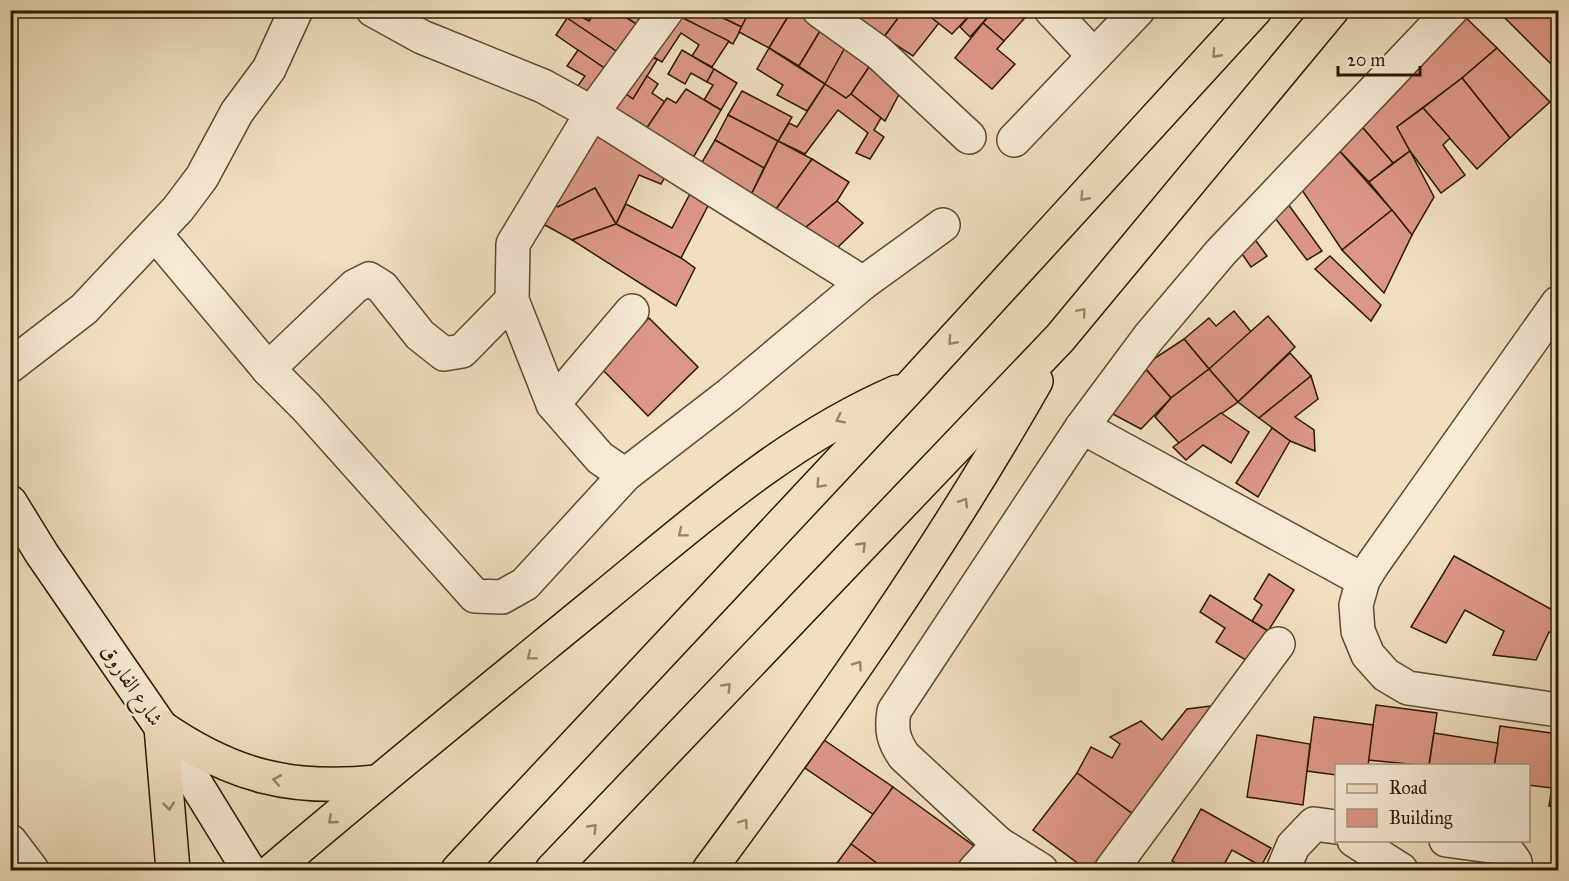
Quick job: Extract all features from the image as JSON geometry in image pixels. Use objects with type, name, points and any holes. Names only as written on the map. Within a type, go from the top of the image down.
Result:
[{"type":"main road","points":[[460,869],[912,385],[1255,10]]},
{"type":"main road","points":[[552,870],[1060,338],[1332,10]]},
{"type":"main road","points":[[709,870],[815,726],[915,581],[995,451],[1060,338]]},
{"type":"main road","points":[[273,870],[756,472],[831,424],[912,385]]},
{"type":"main road","points":[[161,726],[192,748],[227,766],[263,778],[300,785],[339,786],[377,782]]},
{"type":"main road","points":[[161,726],[173,870]]},
{"type":"street","points":[[10,366],[84,309],[156,235],[202,177],[237,111],[268,69],[296,10]]},
{"type":"street","points":[[373,10],[422,37],[543,86],[592,113],[863,283]]},
{"type":"street","points":[[625,475],[600,458],[553,404],[512,300],[513,244],[592,113],[667,10]]},
{"type":"street","points":[[819,10],[879,53],[969,137]]},
{"type":"street","points":[[1052,10],[1094,56]]},
{"type":"street","points":[[1014,140],[1138,10]]},
{"type":"street","points":[[1041,870],[999,844],[904,756],[893,735],[894,711],[1082,427],[1149,338],[1221,252],[1451,10]]},
{"type":"street","points":[[156,235],[268,369],[306,406],[475,596],[502,597],[525,584],[625,475],[729,394],[863,283],[943,225]]},
{"type":"street","points":[[268,369],[355,286],[369,279],[382,287],[420,335],[444,354],[462,351],[512,300]]},
{"type":"street","points":[[1558,303],[1363,580],[1356,606],[1358,631],[1368,655],[1386,675],[1408,688],[1558,710]]},
{"type":"street","points":[[553,404],[632,311]]},
{"type":"street","points":[[1082,427],[1363,580]]},
{"type":"street","name":"شارع الفاروق","points":[[10,502],[42,554],[161,726],[249,870]]},
{"type":"street","points":[[1111,870],[1278,644]]},
{"type":"street","points":[[1283,870],[1293,846],[1314,824],[1335,830]]},
{"type":"street","points":[[10,841],[32,870]]},
{"type":"street","points":[[1357,842],[1401,870]]},
{"type":"street","points":[[1461,842],[1505,848],[1515,862],[1516,870]]},
{"type":"street","points":[[975,870],[999,844]]},
{"type":"building","points":[[574,10],[604,10],[602,14],[596,11],[589,21]]},
{"type":"building","points":[[604,10],[615,10],[647,31],[628,59],[567,18],[573,12],[589,21],[596,11],[602,14]]},
{"type":"building","points":[[632,10],[663,10],[647,31],[626,17]]},
{"type":"building","points":[[684,10],[701,10],[714,18],[717,15],[742,27],[733,44],[680,17]]},
{"type":"building","points":[[701,10],[750,10],[742,27],[717,15],[714,18]]},
{"type":"building","points":[[750,10],[792,10],[769,48],[739,32]]},
{"type":"building","points":[[792,10],[811,10],[826,21],[799,66],[769,48]]},
{"type":"building","points":[[862,10],[904,10],[878,45],[850,26]]},
{"type":"building","points":[[904,10],[922,10],[939,23],[913,56],[884,37]]},
{"type":"building","points":[[922,10],[965,10],[970,15],[952,34]]},
{"type":"building","points":[[965,10],[994,10],[970,37],[960,27],[970,15]]},
{"type":"building","points":[[994,10],[1032,10],[1004,41],[983,23]]},
{"type":"building","points":[[1497,10],[1558,10],[1558,71]]},
{"type":"building","points":[[671,12],[729,41],[712,67],[692,56],[699,45],[681,33],[662,62],[642,50]]},
{"type":"building","points":[[1461,13],[1497,48],[1462,78],[1397,127],[1410,151],[1393,163],[1357,121]]},
{"type":"building","points":[[567,18],[628,59],[616,76],[556,35]]},
{"type":"building","points":[[826,21],[850,40],[825,84],[799,66]]},
{"type":"building","points":[[983,23],[1004,41],[997,49],[1015,64],[992,89],[955,58]]},
{"type":"building","points":[[849,40],[875,58],[846,98],[825,84]]},
{"type":"building","points":[[769,48],[825,84],[807,111],[777,95],[783,85],[757,69]]},
{"type":"building","points":[[1497,48],[1550,102],[1510,138],[1462,78]]},
{"type":"building","points":[[578,50],[616,76],[593,106],[572,94],[585,76],[567,66]]},
{"type":"building","points":[[642,50],[657,60],[633,99],[616,87]]},
{"type":"building","points":[[682,50],[714,69],[707,82],[691,73],[685,84],[668,74]]},
{"type":"building","points":[[875,58],[906,81],[885,121],[851,94]]},
{"type":"building","points":[[714,69],[737,83],[721,110],[704,100],[713,85],[707,82]]},
{"type":"building","points":[[647,76],[658,84],[652,93],[665,102],[642,135],[601,107],[616,87],[633,99]]},
{"type":"building","points":[[1462,78],[1510,138],[1477,169],[1423,108]]},
{"type":"building","points":[[825,84],[846,98],[851,94],[881,118],[874,130],[884,137],[870,159],[856,153],[868,133],[838,110],[805,154],[778,141],[789,123],[797,127]]},
{"type":"building","points":[[686,89],[721,110],[690,163],[642,135],[667,98],[676,103]]},
{"type":"building","points":[[742,91],[792,117],[778,141],[728,115]]},
{"type":"building","points":[[1423,108],[1450,138],[1443,145],[1465,175],[1441,193],[1410,151],[1397,127]]},
{"type":"building","points":[[728,115],[778,141],[764,168],[715,140]]},
{"type":"building","points":[[1357,121],[1393,163],[1369,182],[1335,146]]},
{"type":"building","points":[[591,126],[670,168],[661,184],[639,175],[616,224],[595,188],[558,207],[546,201]]},
{"type":"building","points":[[715,140],[764,168],[749,199],[698,169]]},
{"type":"building","points":[[778,141],[812,159],[774,212],[749,199]]},
{"type":"building","points":[[1335,146],[1392,210],[1342,250],[1292,175]]},
{"type":"building","points":[[1410,151],[1434,197],[1412,235],[1369,182]]},
{"type":"building","points":[[812,159],[849,182],[837,201],[805,228],[774,212]]},
{"type":"building","points":[[595,188],[616,224],[572,240],[545,225],[540,230],[546,201],[558,207]]},
{"type":"building","points":[[693,188],[712,198],[681,258],[616,224],[626,204],[672,228]]},
{"type":"building","points":[[837,201],[863,223],[837,248],[805,228]]},
{"type":"building","points":[[1288,204],[1322,251],[1307,260],[1272,214]]},
{"type":"building","points":[[1392,210],[1412,235],[1384,293],[1342,250]]},
{"type":"building","points":[[616,224],[681,258],[695,268],[676,306],[572,240]]},
{"type":"building","points":[[1251,234],[1267,256],[1251,267],[1236,245]]},
{"type":"building","points":[[1330,256],[1381,305],[1371,321],[1315,269]]},
{"type":"building","points":[[1234,311],[1252,333],[1209,369],[1184,339],[1209,318],[1216,326]]},
{"type":"building","points":[[1268,316],[1295,347],[1238,402],[1209,369]]},
{"type":"building","points":[[649,318],[698,367],[648,416],[599,366]]},
{"type":"building","points":[[1184,339],[1209,369],[1171,398],[1143,366]]},
{"type":"building","points":[[1290,353],[1311,376],[1259,418],[1238,402]]},
{"type":"building","points":[[1143,366],[1171,398],[1141,429],[1098,406]]},
{"type":"building","points":[[1209,369],[1238,402],[1179,443],[1155,417],[1171,398]]},
{"type":"building","points":[[1311,376],[1318,399],[1295,417],[1314,430],[1315,451],[1290,441],[1259,418]]},
{"type":"building","points":[[1221,413],[1249,432],[1231,463],[1203,445],[1186,460],[1173,447]]},
{"type":"building","points":[[1272,428],[1290,441],[1258,497],[1236,483]]},
{"type":"building","points":[[1454,556],[1558,613],[1558,634],[1549,632],[1536,660],[1493,655],[1504,631],[1465,610],[1446,643],[1411,627]]},
{"type":"building","points":[[1269,574],[1294,590],[1268,631],[1252,621],[1262,605],[1254,599]]},
{"type":"building","points":[[1210,595],[1268,631],[1249,662],[1216,642],[1225,628],[1200,612]]},
{"type":"building","points":[[1376,705],[1437,713],[1429,764],[1368,760]]},
{"type":"building","points":[[1211,706],[1134,815],[1077,773],[1091,747],[1112,758],[1120,744],[1110,737],[1141,721],[1162,740],[1187,709]]},
{"type":"building","points":[[1314,717],[1373,725],[1368,764],[1335,764],[1335,775],[1307,771]]},
{"type":"building","points":[[1500,726],[1558,734],[1552,788],[1530,785],[1530,764],[1494,764]]},
{"type":"building","points":[[1434,733],[1498,743],[1494,764],[1429,764]]},
{"type":"building","points":[[1257,735],[1310,744],[1303,805],[1247,797]]},
{"type":"building","points":[[824,740],[893,787],[874,815],[805,768]]},
{"type":"building","points":[[1558,750],[1558,807],[1549,806]]},
{"type":"building","points":[[1077,773],[1134,815],[1092,870],[1087,870],[1033,830]]},
{"type":"building","points":[[893,787],[974,846],[955,870],[886,870],[851,844]]},
{"type":"building","points":[[1201,809],[1271,848],[1261,866],[1232,850],[1221,870],[1189,870],[1172,861]]},
{"type":"building","points":[[851,844],[886,870],[832,870]]}]
